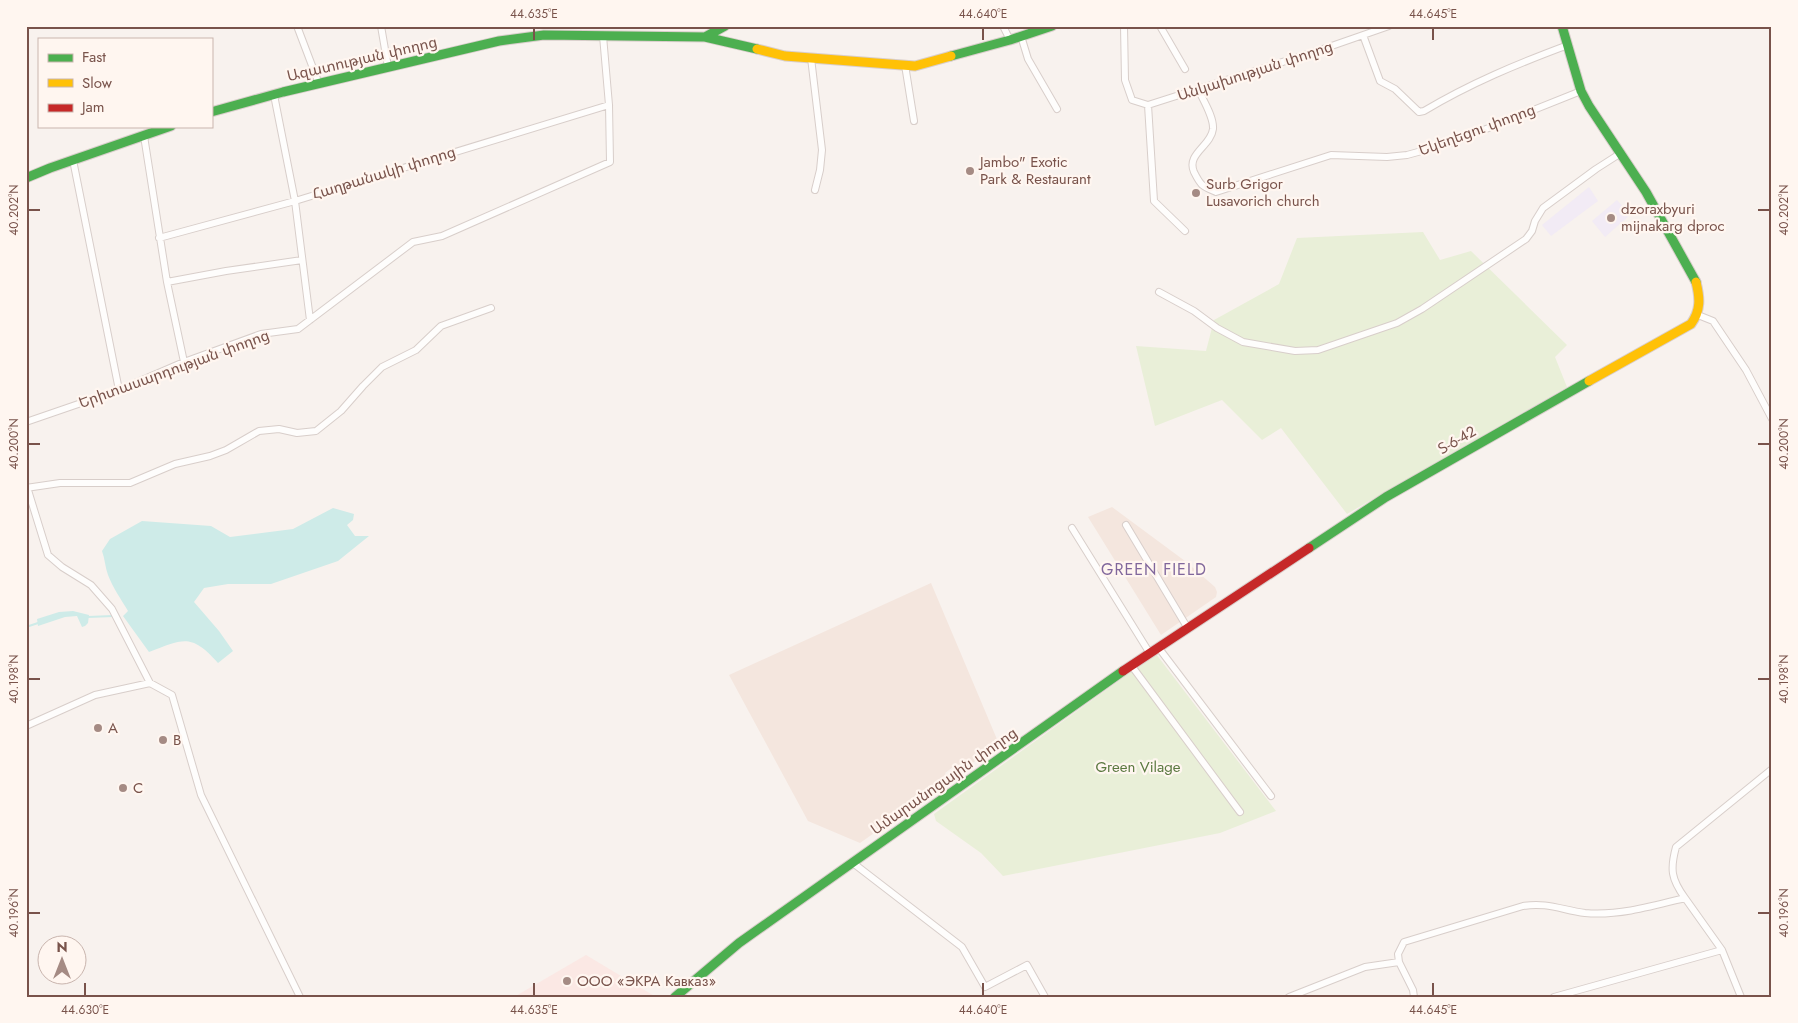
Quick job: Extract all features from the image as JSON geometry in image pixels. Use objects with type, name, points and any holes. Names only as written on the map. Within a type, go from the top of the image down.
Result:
[{"type":"main road","points":[[705,37],[725,26]]},
{"type":"main road","name":"Ազատության փողոց","points":[[212,112],[274,94],[499,41],[544,35],[705,37],[785,56],[914,66],[1010,40],[1052,26]]},
{"type":"main road","points":[[1562,26],[1581,91],[1597,120],[1646,192],[1696,282],[1700,296],[1698,315]]},
{"type":"main road","points":[[26,178],[166,128]]},
{"type":"main road","name":"Տ-6-42","points":[[1235,596],[1386,496],[1680,331],[1691,324],[1698,315]]},
{"type":"main road","name":"Ամարանոցային փողոց","points":[[675,997],[739,943],[1149,652],[1235,596]]},
{"type":"street","points":[[297,26],[319,84]]},
{"type":"street","points":[[381,26],[388,67]]},
{"type":"street","points":[[1003,26],[1010,40]]},
{"type":"street","points":[[1124,26],[1125,80],[1132,100],[1148,105],[1154,201],[1185,231]]},
{"type":"street","points":[[1160,26],[1185,69]]},
{"type":"street","name":"Անկախության փողոց","points":[[1148,105],[1389,26]]},
{"type":"street","points":[[1363,35],[1380,81],[1395,89],[1419,112],[1515,64],[1568,45]]},
{"type":"street","points":[[603,36],[608,105]]},
{"type":"street","points":[[1022,36],[1028,60],[1057,109]]},
{"type":"street","points":[[811,58],[822,150],[815,190]]},
{"type":"street","points":[[905,65],[914,120]]},
{"type":"street","name":"Եկեղեցու փողոց","points":[[1198,89],[1212,120],[1213,130],[1193,159],[1191,166],[1199,183],[1216,192],[1331,156],[1387,157],[1407,155],[1451,143],[1581,91]]},
{"type":"street","points":[[274,94],[295,201],[310,320]]},
{"type":"street","name":"Երիտասարդության փողոց","points":[[26,422],[120,390],[184,362],[261,334],[298,329],[413,242],[442,236],[610,162],[608,105]]},
{"type":"street","name":"Հաղթանակի փողոց","points":[[159,238],[295,201],[608,105]]},
{"type":"street","points":[[144,136],[159,238],[184,362]]},
{"type":"street","points":[[1159,292],[1194,311],[1217,328],[1243,342],[1295,351],[1318,350],[1397,323],[1422,309],[1526,239],[1543,208],[1596,169],[1621,154]]},
{"type":"street","points":[[73,160],[120,390]]},
{"type":"street","points":[[167,282],[302,260]]},
{"type":"street","points":[[300,997],[201,795],[172,695],[150,683],[112,608],[91,585],[62,567],[48,555],[27,487],[60,483],[130,483],[175,464],[210,456],[226,450],[260,431],[278,430],[297,433],[316,430],[341,411],[382,367],[416,350],[441,326],[491,308]]},
{"type":"street","points":[[1698,315],[1712,321],[1746,370],[1772,419]]},
{"type":"street","points":[[1126,525],[1188,627]]},
{"type":"street","points":[[1072,528],[1149,652]]},
{"type":"street","points":[[1158,647],[1271,796]]},
{"type":"street","points":[[1131,665],[1240,812]]},
{"type":"street","points":[[26,726],[95,695],[150,683]]},
{"type":"street","points":[[1741,997],[1722,950],[1675,885],[1672,863],[1676,847],[1772,770]]},
{"type":"street","points":[[853,863],[962,948],[985,987],[1027,965],[1045,997]]},
{"type":"street","points":[[1414,997],[1413,990],[1398,962],[1398,954],[1404,942],[1536,904],[1552,905],[1585,913],[1619,912],[1650,907],[1685,898]]},
{"type":"street","points":[[1554,997],[1722,950]]},
{"type":"street","points":[[1288,997],[1365,967],[1398,962]]},
{"type":"shaded area","points":[[1589,187],[1598,201],[1551,236],[1542,225]]},
{"type":"shaded area","name":"dzoraxbyuri mijnakarg dproc","points":[[1617,200],[1630,215],[1605,237],[1592,221]]},
{"type":"shaded area","points":[[1112,507],[1185,561],[1215,587],[1216,597],[1161,635],[1088,517]]},
{"type":"shaded area","points":[[931,583],[999,744],[964,769],[957,764],[945,773],[949,779],[946,782],[860,843],[808,821],[729,675]]},
{"type":"shaded area","points":[[586,955],[656,997],[514,997]]},
{"type":"green space","points":[[1423,232],[1440,260],[1471,251],[1567,345],[1555,357],[1567,387],[1347,514],[1281,428],[1262,440],[1222,400],[1155,426],[1136,346],[1206,351],[1214,320],[1279,284],[1297,238]]},
{"type":"green space","name":"Green Vilage","points":[[1156,654],[1276,811],[1220,833],[1003,876],[981,853],[936,821],[934,814]]},
{"type":"water","points":[[333,508],[354,514],[353,520],[347,525],[355,536],[369,536],[338,561],[271,584],[228,584],[204,588],[194,602],[219,631],[233,651],[218,663],[201,647],[187,641],[171,644],[149,652],[123,616],[128,611],[110,580],[102,551],[110,539],[142,521],[211,526],[230,537],[293,529]]},
{"type":"water","points":[[73,611],[89,615],[88,623],[85,626],[82,627],[77,616],[65,617],[38,626],[37,619],[59,612]]},
{"type":"waterway","points":[[88,617],[113,616]]},
{"type":"waterway","points":[[26,627],[38,623]]},
{"type":"traffic: fast","points":[[705,37],[725,26]]},
{"type":"traffic: fast","points":[[951,56],[1052,26]]},
{"type":"traffic: fast","points":[[1562,26],[1581,91],[1646,192],[1696,282]]},
{"type":"traffic: fast","points":[[212,112],[283,92],[499,41],[544,35],[705,37],[757,49]]},
{"type":"traffic: fast","points":[[26,178],[165,128]]},
{"type":"traffic: fast","points":[[1309,548],[1386,497],[1589,381]]},
{"type":"traffic: fast","points":[[675,997],[739,943],[1123,671]]},
{"type":"traffic: slow","points":[[757,49],[785,56],[915,66],[951,56]]},
{"type":"traffic: slow","points":[[1589,381],[1691,324],[1697,314],[1699,304],[1696,282]]},
{"type":"traffic: jam","points":[[1123,671],[1309,548]]},
{"type":"place","name":"Jambo\" Exotic Park & Restaurant","points":[[970,171]]},
{"type":"place","name":"Surb Grigor Lusavorich church","points":[[1196,193]]},
{"type":"place","name":"dzoraxbyuri mijnakarg dproc","points":[[1611,218]]},
{"type":"place","name":"A","points":[[98,728]]},
{"type":"place","name":"B","points":[[163,740]]},
{"type":"place","name":"C","points":[[123,788]]},
{"type":"place","name":"ООО «ЭКРА Кавказ»","points":[[567,981]]},
{"type":"district","name":"GREEN FIELD","points":[[1154,569]]}]
